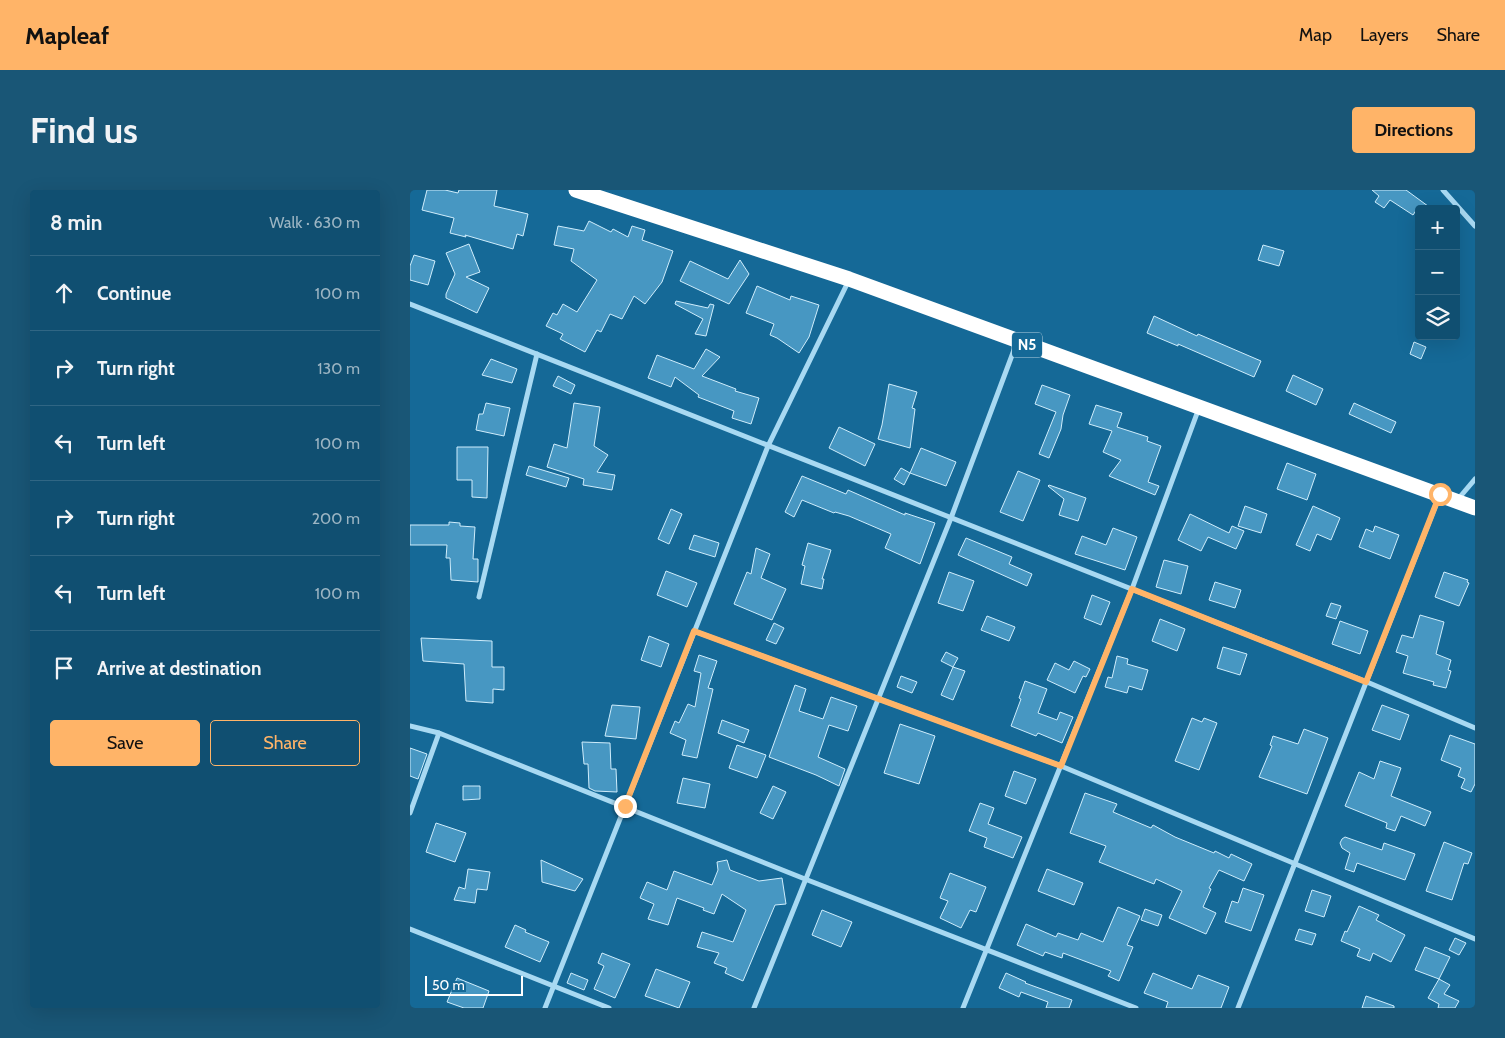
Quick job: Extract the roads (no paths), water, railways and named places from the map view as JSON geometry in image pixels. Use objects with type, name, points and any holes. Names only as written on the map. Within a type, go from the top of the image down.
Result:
[{"type":"highway","name":"N5","points":[[576,190],[849,279],[1475,508]]},
{"type":"street","points":[[1443,190],[1475,226]]},
{"type":"street","points":[[545,1008],[768,446],[849,279]]},
{"type":"street","points":[[410,304],[1366,682],[1475,728]]},
{"type":"street","points":[[754,1008],[951,518],[1018,342]]},
{"type":"street","points":[[479,597],[537,354]]},
{"type":"street","points":[[963,1008],[1132,589],[1200,407]]},
{"type":"street","points":[[1457,501],[1475,479]]},
{"type":"street","points":[[1238,1008],[1440,494]]},
{"type":"street","points":[[694,631],[1061,766],[1475,939]]},
{"type":"street","points":[[410,726],[439,732],[805,879],[1136,1008]]},
{"type":"street","points":[[410,812],[439,732]]},
{"type":"street","points":[[410,929],[609,1008]]}]
